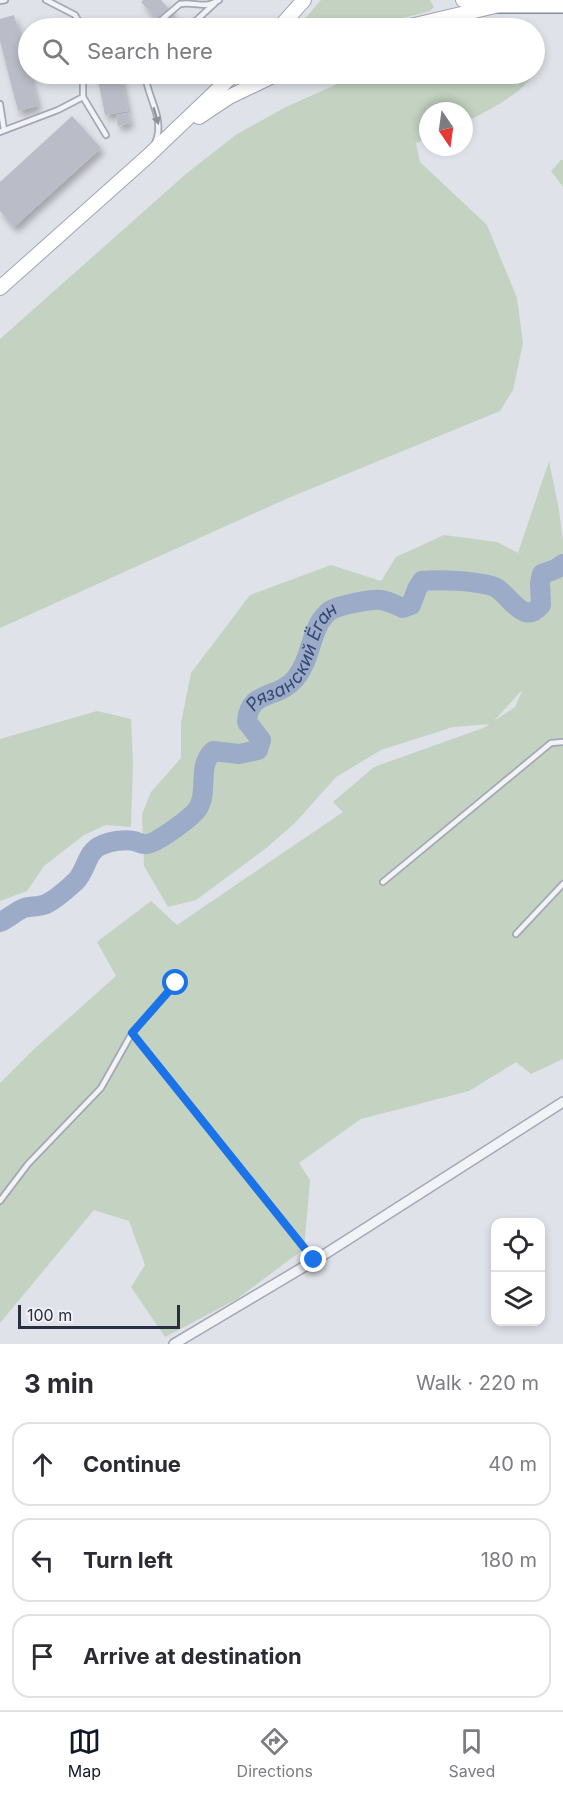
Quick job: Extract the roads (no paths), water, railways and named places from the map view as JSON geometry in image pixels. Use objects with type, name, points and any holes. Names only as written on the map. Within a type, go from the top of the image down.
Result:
[{"type":"highway","points":[[499,5],[563,5]]},
{"type":"main road","points":[[288,18],[304,0]]},
{"type":"main road","points":[[463,0],[481,5],[499,5]]},
{"type":"main road","points":[[444,18],[518,0]]},
{"type":"main road","points":[[0,288],[147,157],[224,84]]},
{"type":"main road","points":[[147,157],[205,112],[255,84]]},
{"type":"street","points":[[174,1344],[314,1260],[563,1102]]},
{"type":"lane","points":[[0,1],[4,0]]},
{"type":"lane","points":[[46,0],[77,18]]},
{"type":"lane","points":[[164,18],[180,4],[200,6],[217,1]]},
{"type":"lane","points":[[199,18],[217,1]]},
{"type":"lane","points":[[84,84],[83,97],[106,135]]},
{"type":"lane","points":[[147,84],[159,127],[157,137],[147,157]]},
{"type":"lane","points":[[0,104],[2,131],[64,107],[83,97]]},
{"type":"lane","points":[[383,882],[551,743],[563,742]]},
{"type":"lane","points":[[516,934],[563,884]]},
{"type":"lane","points":[[0,1201],[28,1164],[101,1088],[132,1033],[176,983]]},
{"type":"lane","points":[[132,1033],[314,1260]]},
{"type":"waterway","name":"Рязанский Ёган","points":[[0,922],[24,908],[43,905],[58,897],[80,877],[90,856],[102,845],[122,840],[143,844],[152,843],[192,815],[202,797],[208,757],[213,751],[239,754],[258,750],[261,740],[247,722],[253,704],[258,699],[288,686],[295,679],[306,661],[318,626],[331,610],[348,604],[376,600],[386,601],[403,608],[411,605],[422,581],[438,580],[492,586],[522,610],[534,611],[541,605],[542,574],[563,564]]}]
